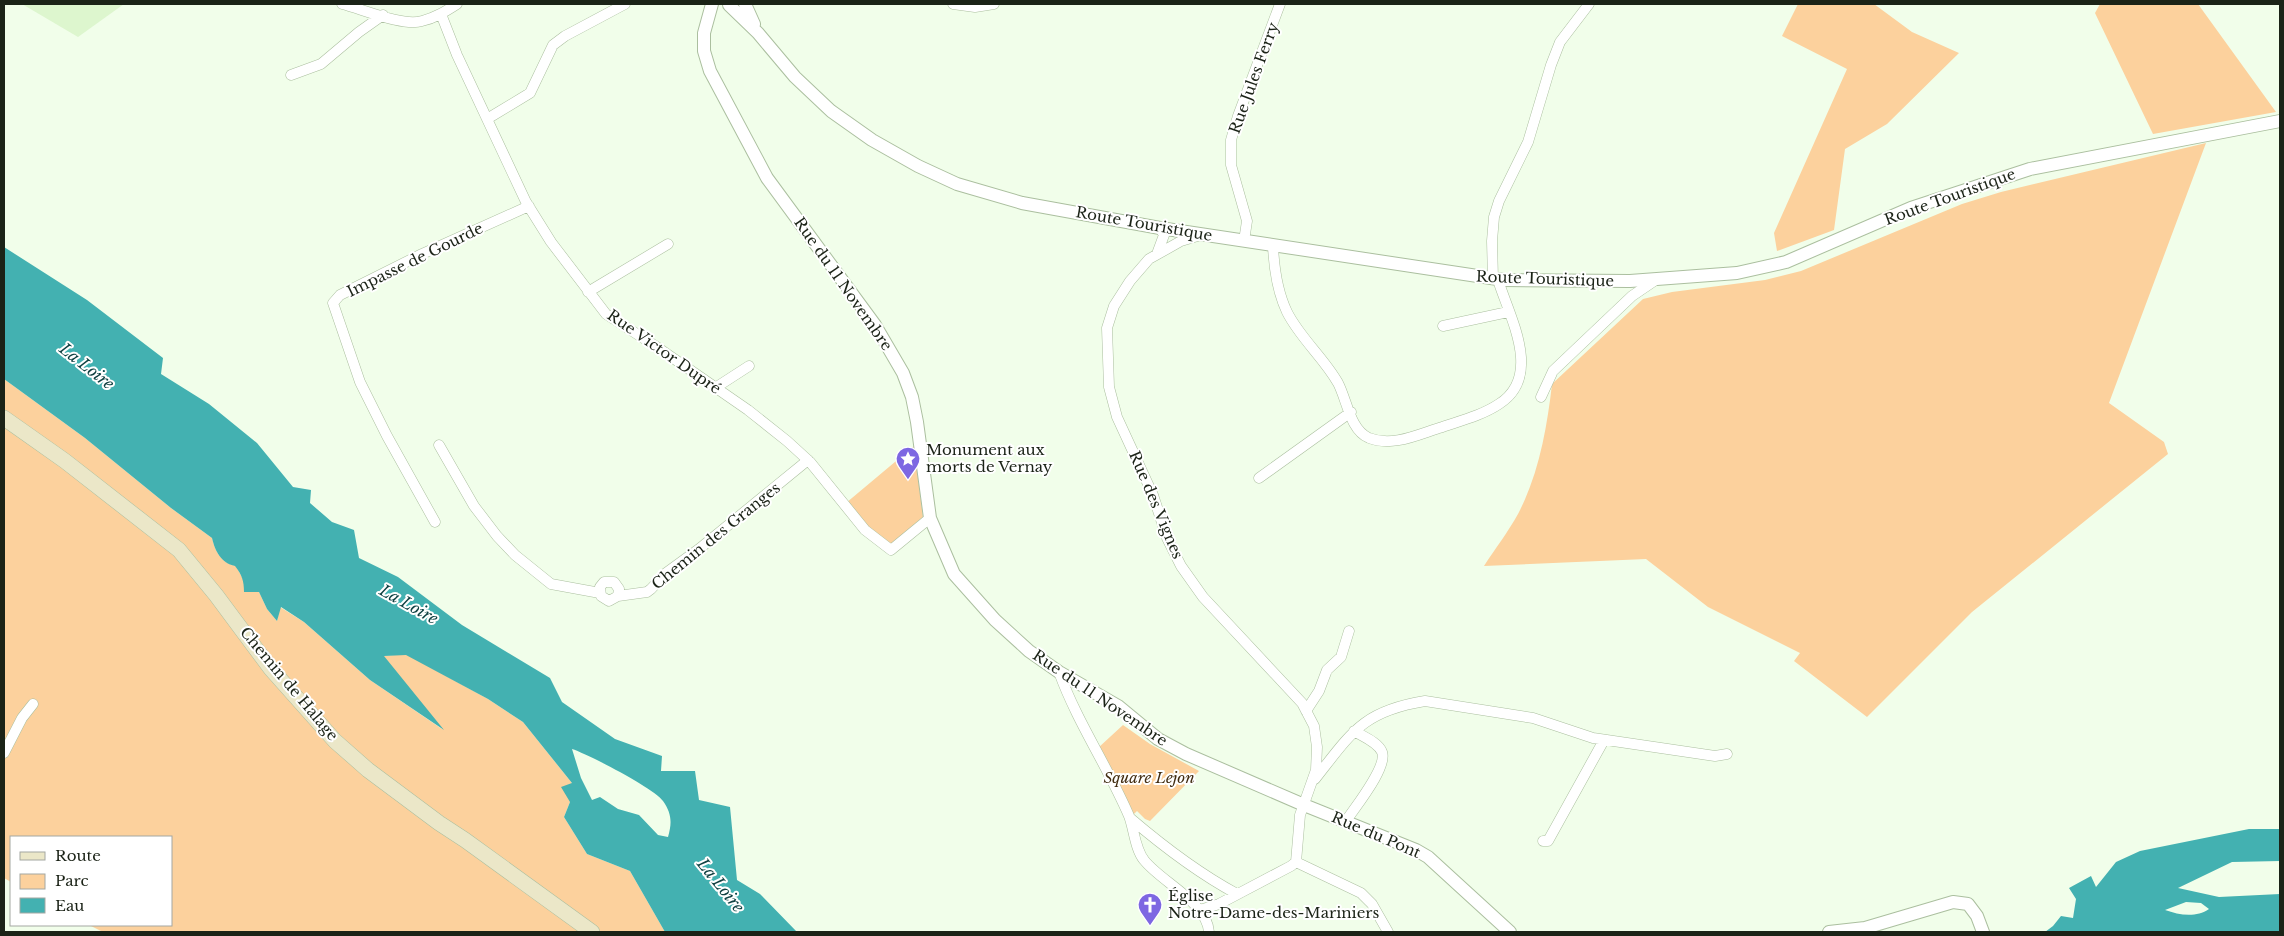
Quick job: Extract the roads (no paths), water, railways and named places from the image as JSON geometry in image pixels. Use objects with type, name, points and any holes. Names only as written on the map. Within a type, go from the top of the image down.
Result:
[{"type":"main road","name":"Chemin de Halage","points":[[4,418],[179,550],[216,595],[271,669],[335,741],[368,770],[592,932]]},
{"type":"street","points":[[342,4],[404,21],[421,22],[441,14],[457,4]]},
{"type":"street","points":[[487,119],[530,93],[553,45],[565,36],[625,4]]},
{"type":"street","name":"Route Touristique","points":[[724,4],[758,33],[795,77],[831,111],[872,140],[918,166],[958,184],[1022,203],[1160,228],[1496,279],[1630,281],[1737,273],[1786,262],[1911,208],[2030,169],[2280,121]]},
{"type":"street","name":"Rue du 11 Novembre","points":[[724,4],[704,33],[704,51],[710,71],[767,178],[875,325],[903,372],[912,397],[917,422],[930,518],[954,574],[995,620],[1029,651],[1059,672],[1118,706],[1158,739],[1186,754],[1304,805]]},
{"type":"street","name":"Route Touristique","points":[[745,4],[758,33]]},
{"type":"street","points":[[953,4],[975,7],[994,4]]},
{"type":"street","name":"Rue Jules Ferry","points":[[1244,241],[1247,221],[1231,164],[1231,140],[1238,116],[1280,4]]},
{"type":"street","points":[[1273,246],[1277,282],[1288,312],[1338,383],[1361,434],[1381,441],[1400,440],[1480,414],[1498,405],[1508,397],[1518,383],[1523,359],[1496,279],[1492,241],[1494,217],[1499,202],[1528,142],[1551,65],[1560,42],[1589,4]]},
{"type":"street","name":"Rue Victor Dupré","points":[[441,14],[457,55],[529,206],[551,242],[606,314],[657,347],[787,440],[808,460],[865,530],[891,550],[930,518]]},
{"type":"street","points":[[291,74],[321,64],[359,32],[383,15]]},
{"type":"street","name":"Impasse de Gourde","points":[[435,522],[387,436],[360,382],[333,303],[345,293],[422,254],[529,206]]},
{"type":"street","points":[[1157,254],[1164,235],[1160,228]]},
{"type":"street","name":"Rue des Vignes","points":[[1202,234],[1181,241],[1149,260],[1130,281],[1114,306],[1107,328],[1109,387],[1117,417],[1153,495],[1167,538],[1181,566],[1202,597],[1302,703],[1314,726],[1317,747],[1313,782],[1300,815],[1296,862]]},
{"type":"street","points":[[588,292],[668,244]]},
{"type":"street","points":[[1540,397],[1554,371],[1632,296],[1657,279]]},
{"type":"street","points":[[1443,326],[1508,312]]},
{"type":"street","points":[[715,388],[749,366]]},
{"type":"street","points":[[1259,478],[1351,412]]},
{"type":"street","points":[[439,445],[474,506],[497,536],[515,555],[551,584],[600,593],[606,600],[613,600],[618,596],[618,586],[610,581],[602,584],[600,593]]},
{"type":"street","name":"Chemin des Granges","points":[[618,596],[647,592],[666,573],[700,549],[808,460]]},
{"type":"street","points":[[1306,711],[1319,691],[1327,670],[1341,657],[1349,631]]},
{"type":"street","points":[[1059,672],[1079,718],[1129,818],[1143,859],[1200,910],[1208,923],[1208,932]]},
{"type":"street","points":[[1313,782],[1354,731],[1378,714],[1408,703],[1425,700],[1533,718],[1604,740],[1715,756],[1727,754]]},
{"type":"street","points":[[4,753],[22,718],[33,704]]},
{"type":"street","points":[[1346,821],[1380,770],[1383,758],[1383,752],[1377,745],[1354,731]]},
{"type":"street","points":[[1543,841],[1548,841],[1604,740]]},
{"type":"street","name":"Rue du Pont","points":[[1304,805],[1416,850],[1428,857],[1510,932]]},
{"type":"street","points":[[1129,818],[1178,858],[1211,880],[1238,894]]},
{"type":"street","points":[[1200,910],[1219,904],[1296,862],[1361,893],[1372,904],[1388,932]]},
{"type":"street","points":[[1829,932],[1865,928],[1953,902],[1968,904],[1977,916],[1983,932]]},
{"type":"water","name":"La Loire","points":[[4,247],[87,300],[163,358],[161,374],[209,404],[257,443],[293,487],[311,490],[310,503],[332,522],[354,530],[359,558],[398,577],[462,625],[550,678],[562,702],[615,739],[662,756],[661,771],[695,771],[699,800],[730,807],[737,880],[760,894],[797,932],[665,932],[630,871],[587,854],[564,817],[570,802],[561,787],[572,783],[523,722],[488,699],[406,655],[384,656],[444,730],[370,680],[304,622],[281,607],[277,621],[267,609],[259,592],[244,592],[243,581],[239,572],[235,566],[219,556],[212,538],[171,508],[85,438],[4,379]],"holes":[[[572,749],[620,772],[648,789],[663,801],[670,814],[671,823],[668,837],[658,835],[639,815],[618,809],[600,797],[592,800],[581,778]]]},
{"type":"water","points":[[2249,829],[2280,829],[2280,861],[2232,862],[2178,888],[2219,897],[2280,894],[2280,932],[2045,932],[2061,916],[2073,918],[2076,899],[2069,888],[2091,876],[2096,887],[2116,862],[2140,851]],"holes":[[[2186,902],[2201,903],[2209,909],[2199,914],[2182,914],[2165,910]]]},
{"type":"place","name":"Monument aux morts de Vernay","points":[[908,480]]},
{"type":"place","name":"Église Notre-Dame-des-Mariniers","points":[[1150,926]]},
{"type":"park label","name":"Square Lejon","points":[[1149,778]]}]
